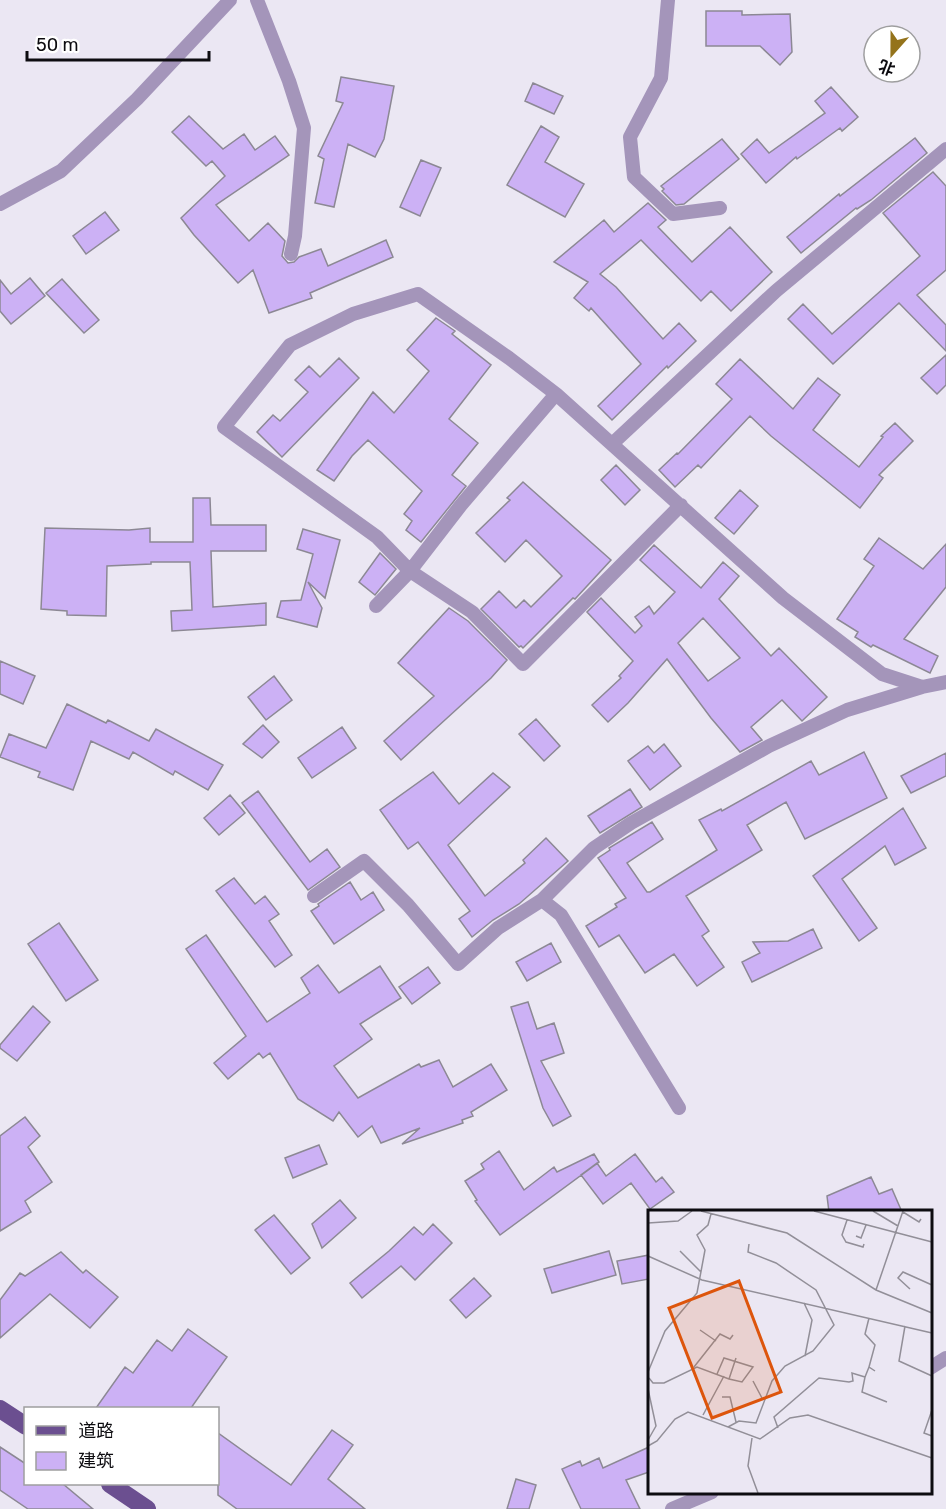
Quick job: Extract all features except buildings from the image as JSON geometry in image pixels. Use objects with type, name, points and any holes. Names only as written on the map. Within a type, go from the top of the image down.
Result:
[{"type":"main road","points":[[0,1409],[24,1425]]},
{"type":"main road","points":[[111,1485],[147,1509]]},
{"type":"lane","points":[[0,204],[61,171],[137,99],[230,0]]},
{"type":"lane","points":[[257,0],[289,81],[304,128],[295,237],[291,254]]},
{"type":"lane","points":[[668,0],[661,78],[630,136],[634,177],[673,214],[720,208]]},
{"type":"lane","points":[[612,444],[776,291],[946,149]]},
{"type":"lane","points":[[681,505],[523,664],[472,612],[410,571],[377,537],[224,427],[290,345],[353,314],[418,294],[556,394],[681,505],[783,598],[882,674],[922,687]]},
{"type":"lane","points":[[376,606],[410,571],[461,505],[556,394]]},
{"type":"lane","points":[[314,896],[364,861],[408,905],[458,964],[498,928],[542,900],[594,848],[631,823],[769,746],[847,710],[946,682]]},
{"type":"lane","points":[[542,900],[561,915],[679,1108]]},
{"type":"lane","points":[[931,1367],[946,1358]]},
{"type":"lane","points":[[672,1509],[707,1494]]}]
